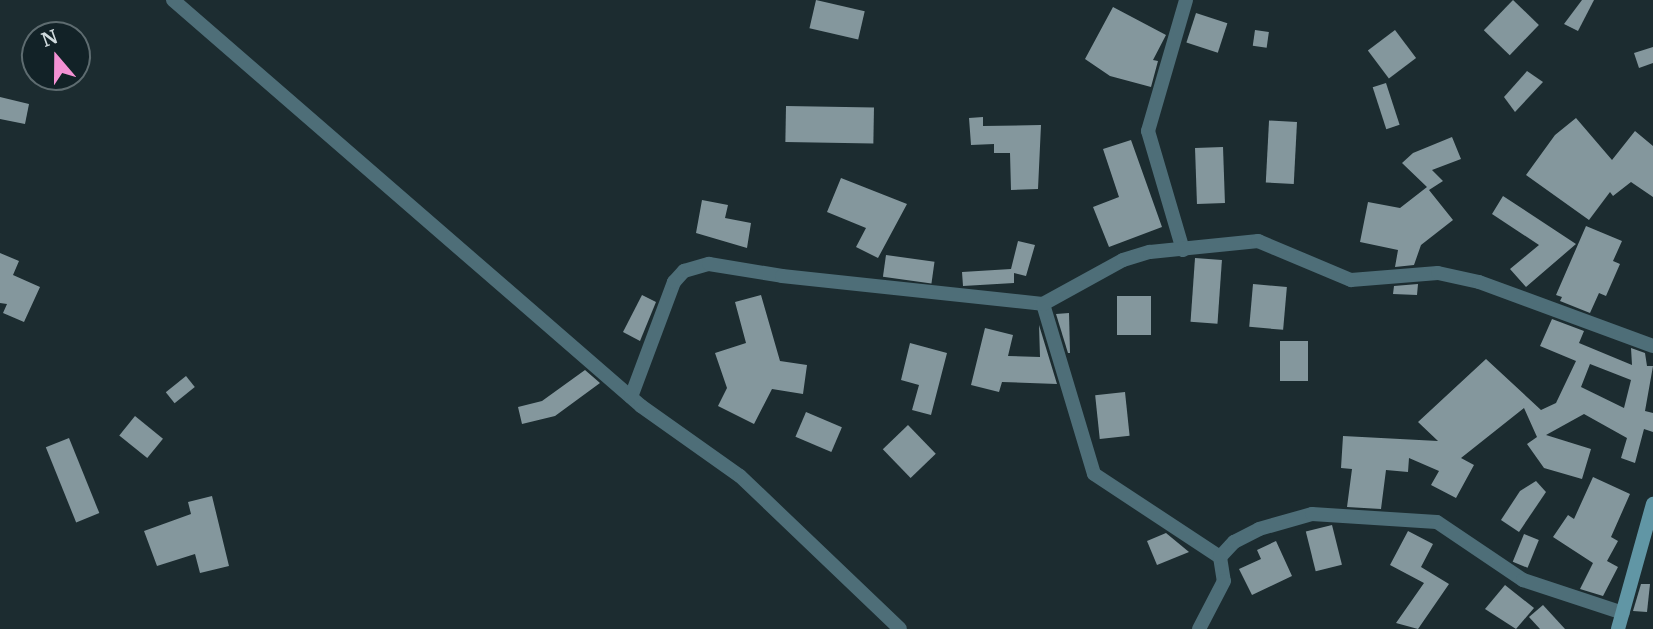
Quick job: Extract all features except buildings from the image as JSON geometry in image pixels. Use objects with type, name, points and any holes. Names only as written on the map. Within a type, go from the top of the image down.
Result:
[{"type":"street","points":[[173,0],[631,397],[740,476],[901,629]]},
{"type":"street","points":[[1183,250],[1148,131],[1186,0]]},
{"type":"street","points":[[631,397],[674,282],[684,271],[709,264],[782,276],[1043,304],[1123,260],[1150,252],[1258,241],[1351,280],[1438,274],[1479,282],[1653,345]]},
{"type":"street","points":[[1043,304],[1094,474],[1220,557],[1224,581],[1199,629]]},
{"type":"street","points":[[1618,629],[1653,504]]},
{"type":"street","points":[[1220,557],[1234,542],[1259,529],[1312,514],[1437,522],[1523,580],[1623,612]]}]
